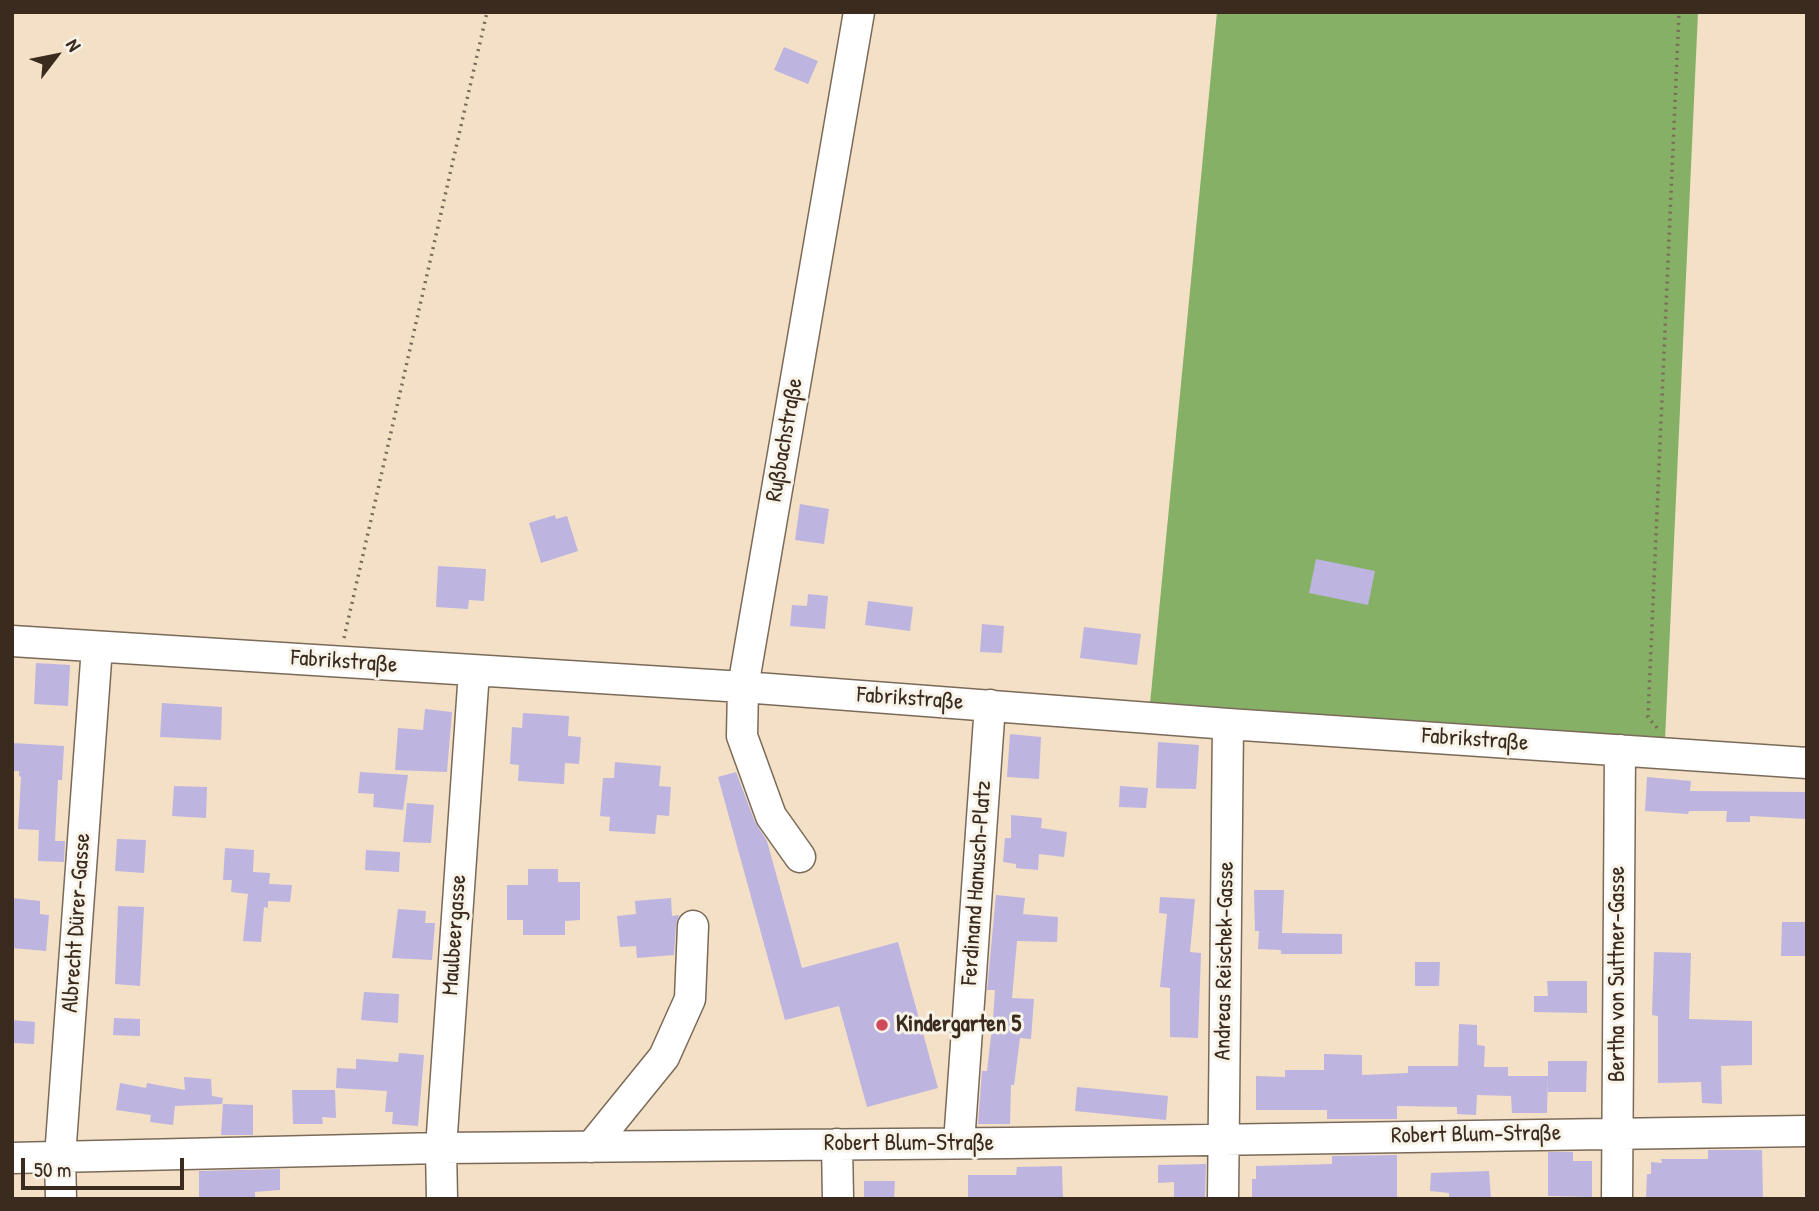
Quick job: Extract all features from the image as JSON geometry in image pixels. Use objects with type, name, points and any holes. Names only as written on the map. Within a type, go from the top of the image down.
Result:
[{"type":"street","name":"Rußbachstraße","points":[[800,857],[771,816],[742,736],[743,687],[859,12]]},
{"type":"street","name":"Fabrikstraße","points":[[12,641],[743,687],[1228,724],[1807,763]]},
{"type":"street","name":"Albrecht Dürer-Gasse","points":[[61,1199],[60,1157],[97,647]]},
{"type":"street","name":"Maulbeergasse","points":[[442,1199],[441,1148],[474,671]]},
{"type":"street","name":"Ferdinand Hanusch-Platz","points":[[959,1143],[990,705]]},
{"type":"street","name":"Andreas Reischek-Gasse","points":[[1223,1199],[1228,724]]},
{"type":"street","name":"Bertha von Suttner-Gasse","points":[[1617,1199],[1620,750]]},
{"type":"street","points":[[591,1147],[664,1057],[690,999],[693,926]]},
{"type":"street","name":"Robert Blum-Straße","points":[[12,1158],[441,1148],[1807,1131]]},
{"type":"street","points":[[837,1144],[838,1199]]},
{"type":"path","points":[[338,661],[486,12]]},
{"type":"path","points":[[1659,730],[1648,717],[1679,12]]},
{"type":"green space","points":[[1217,12],[1698,12],[1665,740],[1150,704]]},
{"type":"building","points":[[784,47],[818,61],[808,84],[774,70]]},
{"type":"building","points":[[800,504],[829,509],[824,544],[795,540]]},
{"type":"building","points":[[555,515],[556,519],[567,516],[578,551],[541,563],[529,523]]},
{"type":"building","points":[[1316,559],[1375,571],[1368,605],[1309,593]]},
{"type":"building","points":[[438,566],[486,569],[484,601],[469,600],[468,609],[436,607]]},
{"type":"building","points":[[808,594],[828,596],[825,629],[790,626],[792,605],[807,606]]},
{"type":"building","points":[[868,601],[913,607],[910,631],[865,625]]},
{"type":"building","points":[[982,624],[1004,626],[1002,653],[980,652]]},
{"type":"building","points":[[1084,627],[1141,634],[1137,665],[1080,658]]},
{"type":"building","points":[[36,663],[70,665],[68,706],[34,704]]},
{"type":"building","points":[[162,703],[222,707],[221,740],[160,737]]},
{"type":"building","points":[[425,709],[452,712],[447,772],[395,770],[398,728],[423,730]]},
{"type":"building","points":[[523,713],[569,716],[568,736],[581,737],[579,764],[565,763],[564,784],[518,781],[519,765],[510,764],[512,727],[522,728]]},
{"type":"building","points":[[1010,734],[1041,737],[1039,779],[1007,777]]},
{"type":"building","points":[[1158,742],[1199,745],[1196,789],[1156,788]]},
{"type":"building","points":[[12,743],[64,746],[62,780],[58,780],[55,841],[65,841],[64,862],[38,861],[39,830],[18,829],[21,777],[19,771],[12,771]]},
{"type":"building","points":[[615,762],[661,766],[659,786],[671,787],[669,816],[657,815],[655,834],[609,831],[610,817],[600,816],[603,778],[614,778]]},
{"type":"building","points":[[360,772],[408,775],[403,810],[373,807],[374,794],[358,793]]},
{"type":"building","points":[[736,772],[755,822],[767,841],[802,968],[898,942],[938,1088],[867,1107],[839,1006],[785,1020],[718,777]]},
{"type":"building","points":[[1647,777],[1691,781],[1690,791],[1807,792],[1807,819],[1750,816],[1750,822],[1726,822],[1727,811],[1689,811],[1688,814],[1645,811]]},
{"type":"building","points":[[174,786],[207,787],[206,818],[172,816]]},
{"type":"building","points":[[1120,786],[1148,788],[1146,808],[1119,807]]},
{"type":"building","points":[[407,803],[434,805],[431,843],[403,842]]},
{"type":"building","points":[[1011,815],[1042,818],[1041,828],[1067,832],[1064,857],[1039,854],[1038,870],[1016,868],[1016,864],[1003,862],[1005,838],[1011,838]]},
{"type":"building","points":[[117,839],[146,840],[144,873],[115,871]]},
{"type":"building","points":[[225,848],[254,850],[253,872],[270,873],[269,884],[292,885],[290,902],[268,901],[268,908],[264,907],[261,942],[243,941],[248,894],[231,892],[232,880],[223,880]]},
{"type":"building","points":[[366,850],[400,852],[399,872],[365,870]]},
{"type":"building","points":[[528,869],[558,869],[558,882],[580,882],[580,920],[565,921],[565,935],[523,935],[523,920],[507,920],[507,885],[528,885]]},
{"type":"building","points":[[1254,890],[1284,890],[1282,933],[1342,934],[1342,954],[1281,954],[1281,950],[1258,949],[1259,931],[1255,931]]},
{"type":"building","points":[[996,895],[1025,898],[1023,914],[1058,917],[1057,942],[1017,941],[1012,998],[1034,999],[1031,1039],[1020,1038],[1014,1085],[1011,1085],[1010,1124],[978,1124],[982,1071],[987,1071],[993,1019],[995,990],[987,990]]},
{"type":"building","points":[[1160,897],[1195,899],[1190,952],[1201,953],[1198,1038],[1170,1037],[1170,988],[1160,987],[1167,914],[1159,913]]},
{"type":"building","points":[[12,898],[40,901],[40,914],[49,915],[46,951],[12,948]]},
{"type":"building","points":[[671,898],[672,916],[679,915],[674,955],[637,958],[636,946],[620,947],[617,916],[636,914],[635,901]]},
{"type":"building","points":[[118,906],[144,907],[140,986],[115,984]]},
{"type":"building","points":[[398,909],[426,911],[425,923],[435,923],[432,960],[392,958]]},
{"type":"building","points":[[1782,922],[1807,922],[1807,956],[1781,956]]},
{"type":"building","points":[[1654,952],[1691,953],[1689,1019],[1752,1021],[1752,1065],[1721,1066],[1722,1104],[1702,1103],[1701,1082],[1658,1083],[1658,1016],[1652,1015]]},
{"type":"building","points":[[1415,962],[1440,962],[1439,986],[1415,986]]},
{"type":"building","points":[[1547,981],[1587,981],[1587,1013],[1534,1012],[1534,996],[1548,996]]},
{"type":"building","points":[[364,992],[399,994],[398,1023],[361,1020]]},
{"type":"building","points":[[114,1018],[140,1019],[140,1036],[113,1035]]},
{"type":"building","points":[[12,1020],[35,1022],[34,1044],[12,1043]]},
{"type":"building","points":[[1459,1024],[1477,1025],[1477,1045],[1485,1046],[1484,1067],[1508,1067],[1508,1076],[1548,1076],[1547,1113],[1512,1113],[1511,1096],[1477,1095],[1476,1115],[1457,1114],[1457,1107],[1397,1106],[1397,1119],[1327,1119],[1327,1110],[1256,1110],[1256,1076],[1285,1077],[1285,1070],[1324,1070],[1324,1054],[1362,1055],[1362,1075],[1408,1073],[1408,1066],[1458,1066]]},
{"type":"building","points":[[399,1053],[424,1055],[418,1126],[392,1124],[393,1112],[385,1112],[387,1091],[336,1088],[337,1068],[356,1069],[356,1059],[398,1062]]},
{"type":"building","points":[[1548,1061],[1587,1061],[1586,1092],[1548,1092]]},
{"type":"building","points":[[184,1077],[211,1079],[212,1096],[223,1098],[222,1104],[175,1106],[173,1125],[150,1122],[151,1115],[116,1110],[120,1083],[146,1088],[147,1083],[185,1090]]},
{"type":"building","points":[[1077,1087],[1168,1096],[1166,1120],[1075,1111]]},
{"type":"building","points":[[292,1090],[335,1090],[336,1118],[322,1117],[323,1124],[293,1124]]},
{"type":"building","points":[[223,1104],[253,1105],[253,1135],[221,1135]]},
{"type":"building","points":[[1708,1150],[1762,1150],[1763,1199],[1646,1199],[1647,1174],[1651,1174],[1651,1162],[1662,1163],[1661,1159],[1708,1159]]},
{"type":"building","points":[[1548,1152],[1573,1152],[1573,1161],[1592,1161],[1592,1197],[1548,1196]]},
{"type":"building","points":[[1397,1155],[1397,1199],[1252,1199],[1252,1179],[1256,1179],[1256,1166],[1332,1164],[1332,1156]]},
{"type":"building","points":[[1206,1164],[1205,1199],[1174,1199],[1174,1182],[1158,1183],[1158,1165]]},
{"type":"building","points":[[1062,1166],[1063,1199],[968,1199],[968,1175],[1016,1175],[1017,1167]]},
{"type":"building","points":[[280,1169],[280,1190],[255,1192],[255,1199],[199,1199],[199,1171]]},
{"type":"building","points":[[1489,1171],[1491,1199],[1449,1199],[1449,1193],[1430,1191],[1431,1173]]},
{"type":"building","points":[[864,1181],[895,1181],[894,1199],[864,1199]]},
{"type":"place","name":"Kindergarten 5","points":[[882,1025]]}]
